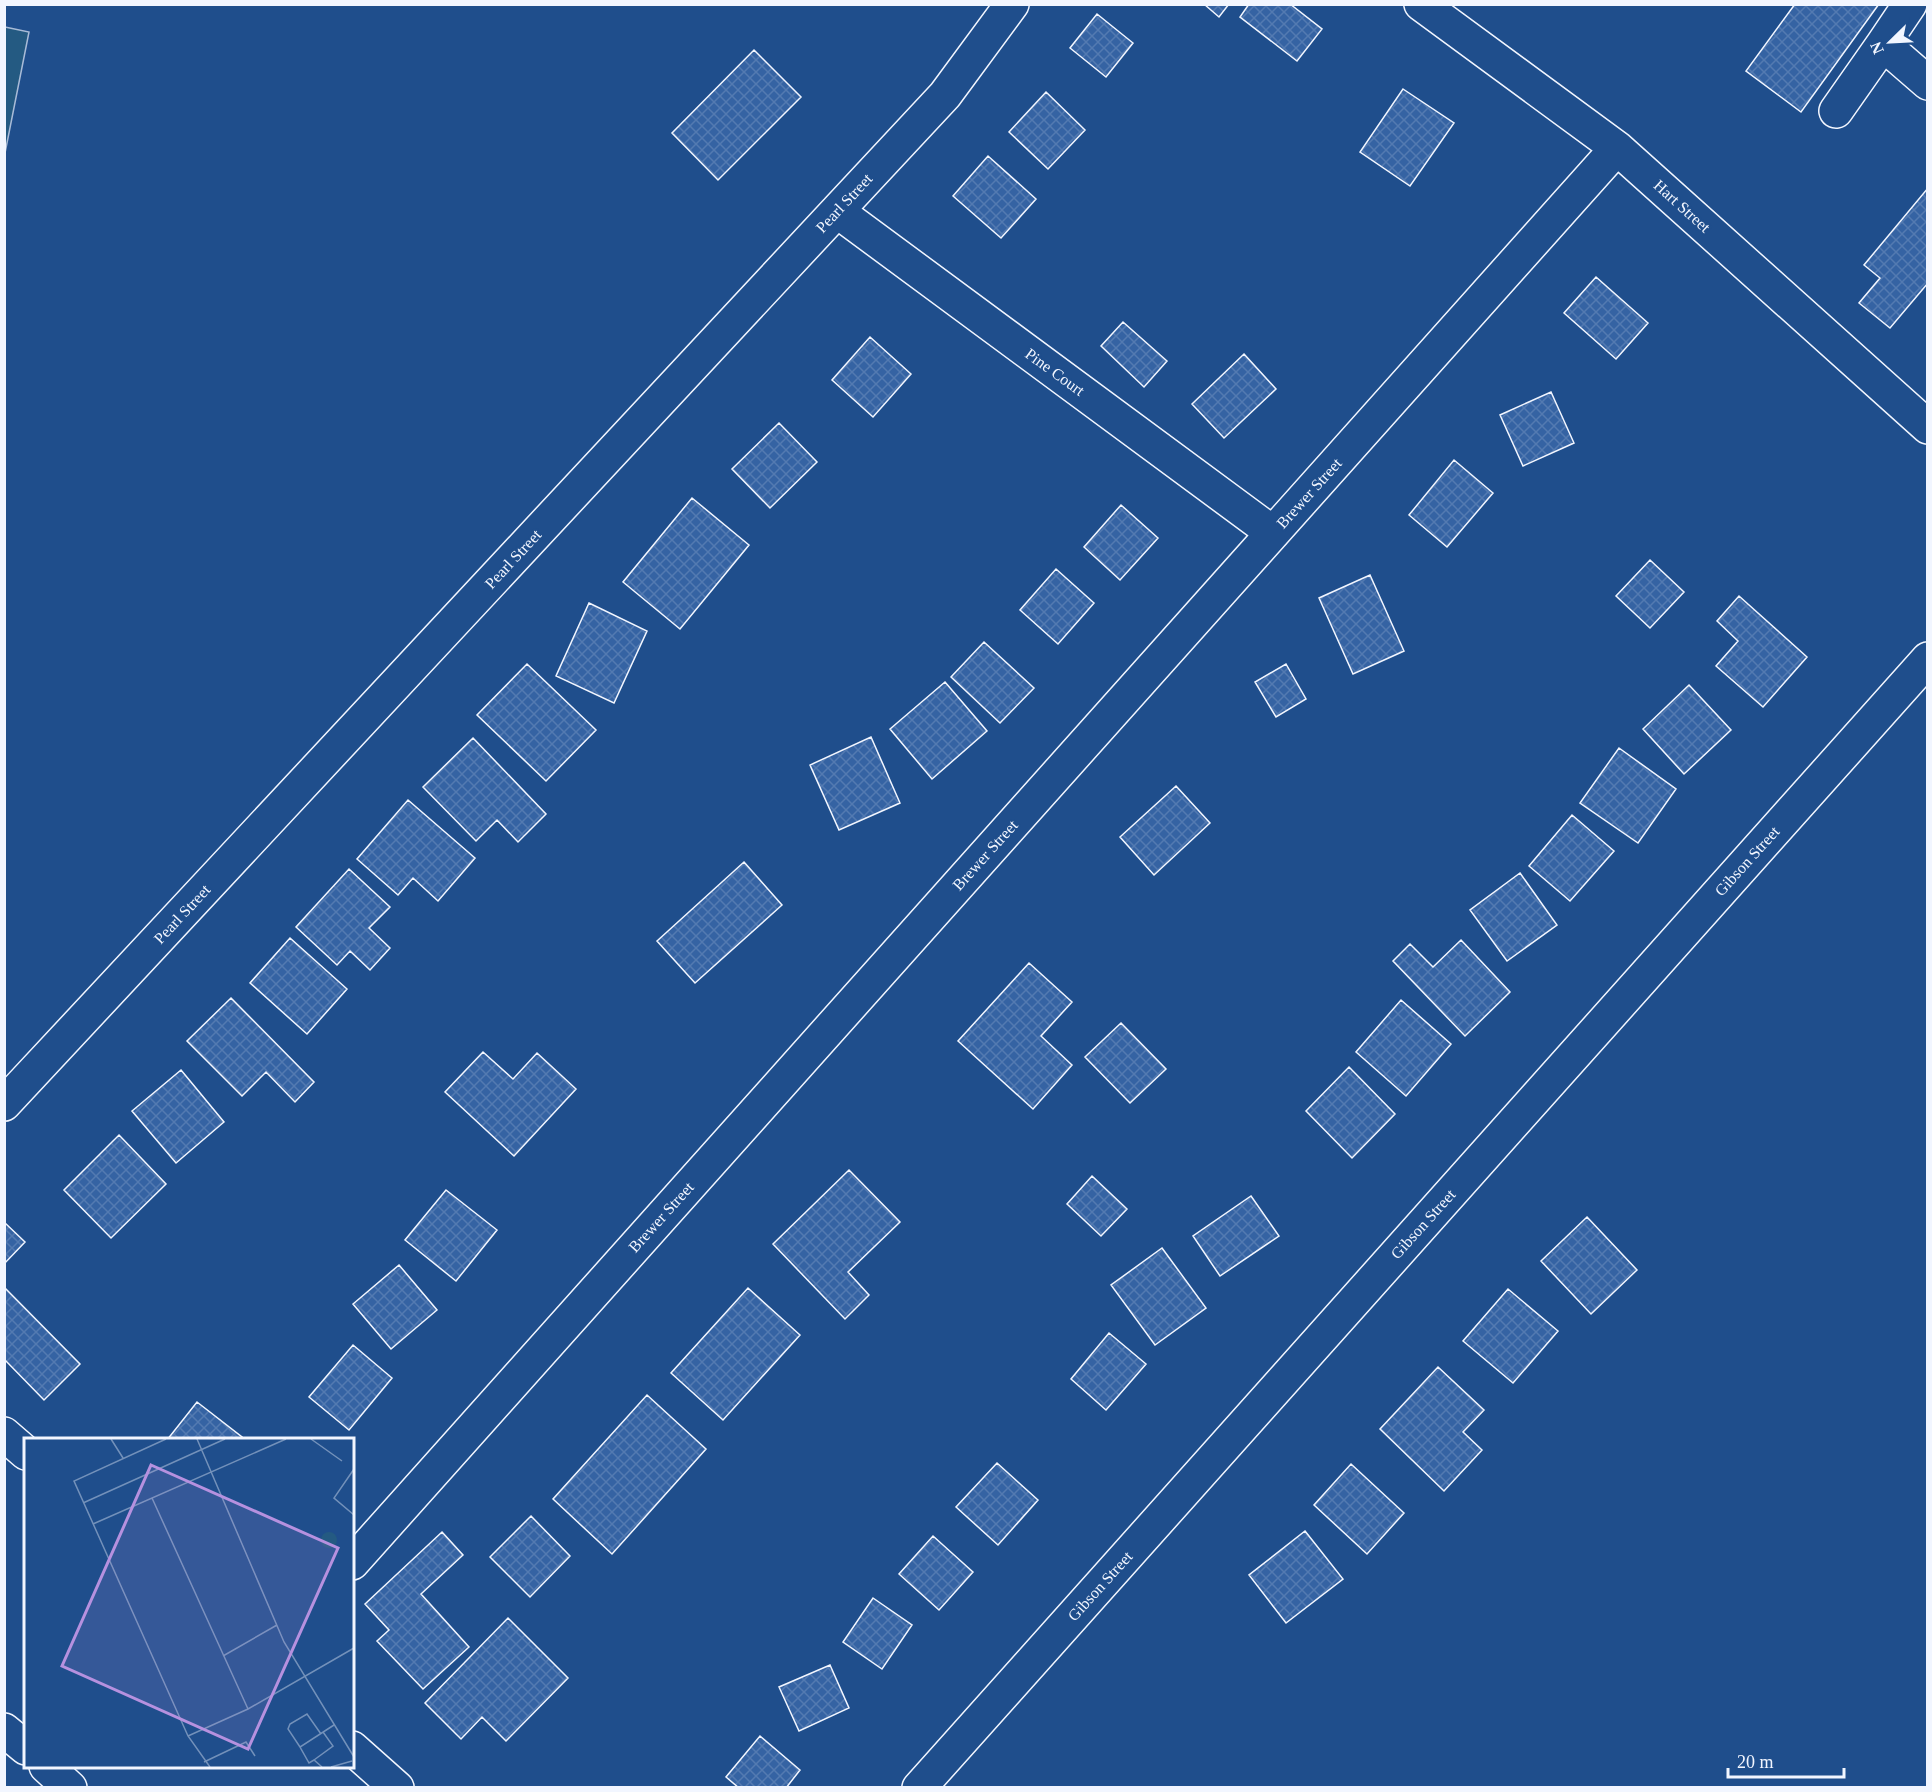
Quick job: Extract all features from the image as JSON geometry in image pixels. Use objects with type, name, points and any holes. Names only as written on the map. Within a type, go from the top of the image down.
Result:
[{"type":"street","name":"Pearl Street","points":[[4,1104],[945,95],[1012,4]]},
{"type":"street","name":"Hart Street","points":[[1421,4],[1617,148],[1928,427]]},
{"type":"street","points":[[1836,111],[1910,4]]},
{"type":"street","points":[[1883,44],[1928,83]]},
{"type":"street","name":"Brewer Street","points":[[354,1561],[1617,148]]},
{"type":"street","name":"Pine Court","points":[[837,211],[1273,533]]},
{"type":"street","name":"Gibson Street","points":[[919,1788],[1928,660]]},
{"type":"street","points":[[4,1434],[24,1451]]},
{"type":"street","points":[[4,1730],[24,1746]]},
{"type":"street","points":[[354,1750],[397,1788]]},
{"type":"street","points":[[47,1768],[70,1788]]},
{"type":"shaded area","points":[[4,27],[29,32],[5,153]]},
{"type":"building","points":[[1204,4],[1229,4],[1219,17]]},
{"type":"building","points":[[1249,4],[1290,4],[1322,29],[1297,61],[1240,17]]},
{"type":"building","points":[[1795,4],[1879,4],[1801,112],[1746,71]]},
{"type":"building","points":[[1097,14],[1133,43],[1106,77],[1070,48]]},
{"type":"building","points":[[754,50],[801,97],[718,180],[672,133]]},
{"type":"building","points":[[1403,89],[1454,123],[1410,186],[1360,152]]},
{"type":"building","points":[[1046,92],[1085,130],[1048,169],[1009,132]]},
{"type":"building","points":[[988,156],[1036,199],[1001,238],[953,196]]},
{"type":"building","points":[[1928,188],[1928,283],[1890,328],[1859,303],[1880,278],[1864,265]]},
{"type":"building","points":[[1596,277],[1648,323],[1616,359],[1564,313]]},
{"type":"building","points":[[1123,322],[1167,361],[1144,387],[1101,346]]},
{"type":"building","points":[[870,337],[911,374],[873,417],[832,380]]},
{"type":"building","points":[[1244,354],[1276,389],[1224,438],[1192,404]]},
{"type":"building","points":[[1551,392],[1574,443],[1523,466],[1500,415]]},
{"type":"building","points":[[779,423],[817,462],[770,508],[732,469]]},
{"type":"building","points":[[1454,460],[1493,493],[1447,547],[1409,515]]},
{"type":"building","points":[[692,498],[749,545],[680,629],[623,582]]},
{"type":"building","points":[[1121,505],[1158,538],[1120,580],[1084,547]]},
{"type":"building","points":[[1650,560],[1684,592],[1650,628],[1616,596]]},
{"type":"building","points":[[1056,569],[1094,603],[1058,644],[1020,610]]},
{"type":"building","points":[[1370,575],[1404,651],[1353,674],[1319,598]]},
{"type":"building","points":[[1739,596],[1807,657],[1763,707],[1716,666],[1738,641],[1717,621]]},
{"type":"building","points":[[589,603],[647,631],[614,703],[556,676]]},
{"type":"building","points":[[984,642],[1034,688],[1000,723],[951,677]]},
{"type":"building","points":[[527,664],[596,730],[546,781],[477,715]]},
{"type":"building","points":[[1286,664],[1306,699],[1276,717],[1255,682]]},
{"type":"building","points":[[945,682],[987,731],[932,779],[890,729]]},
{"type":"building","points":[[1689,685],[1731,730],[1684,774],[1643,729]]},
{"type":"building","points":[[871,737],[900,803],[839,830],[810,765]]},
{"type":"building","points":[[473,738],[546,814],[518,842],[497,820],[476,841],[423,787]]},
{"type":"building","points":[[1619,748],[1676,789],[1638,843],[1580,803]]},
{"type":"building","points":[[1176,786],[1210,823],[1154,875],[1120,837]]},
{"type":"building","points":[[408,800],[475,858],[438,901],[413,878],[398,895],[357,859]]},
{"type":"building","points":[[1572,815],[1614,851],[1570,901],[1529,866]]},
{"type":"building","points":[[744,862],[782,905],[695,983],[657,941]]},
{"type":"building","points":[[349,869],[390,907],[369,928],[390,948],[370,970],[350,951],[337,965],[296,927]]},
{"type":"building","points":[[1520,873],[1557,925],[1507,961],[1470,910]]},
{"type":"building","points":[[290,938],[347,989],[307,1034],[250,983]]},
{"type":"building","points":[[1461,940],[1510,992],[1465,1036],[1393,961],[1410,944],[1433,967]]},
{"type":"building","points":[[1029,963],[1072,1002],[1041,1036],[1072,1065],[1033,1109],[958,1041]]},
{"type":"building","points":[[231,998],[314,1082],[295,1102],[266,1072],[242,1096],[187,1041]]},
{"type":"building","points":[[1401,1000],[1451,1044],[1406,1096],[1356,1052]]},
{"type":"building","points":[[1121,1023],[1166,1069],[1130,1103],[1085,1057]]},
{"type":"building","points":[[483,1052],[513,1079],[537,1053],[576,1089],[514,1156],[445,1092]]},
{"type":"building","points":[[1349,1067],[1395,1114],[1352,1158],[1306,1111]]},
{"type":"building","points":[[181,1070],[224,1122],[176,1163],[132,1111]]},
{"type":"building","points":[[119,1135],[166,1184],[111,1238],[64,1190]]},
{"type":"building","points":[[849,1170],[900,1222],[848,1272],[869,1295],[845,1319],[773,1244]]},
{"type":"building","points":[[1092,1176],[1127,1209],[1101,1236],[1067,1204]]},
{"type":"building","points":[[446,1190],[497,1230],[456,1281],[405,1240]]},
{"type":"building","points":[[1251,1196],[1279,1236],[1220,1276],[1193,1236]]},
{"type":"building","points":[[1587,1217],[1637,1270],[1591,1314],[1541,1261]]},
{"type":"building","points":[[4,1222],[25,1242],[4,1264]]},
{"type":"building","points":[[1162,1248],[1206,1308],[1155,1345],[1111,1285]]},
{"type":"building","points":[[399,1265],[437,1310],[391,1349],[353,1304]]},
{"type":"building","points":[[4,1287],[80,1364],[44,1400],[4,1359]]},
{"type":"building","points":[[748,1288],[800,1335],[723,1420],[671,1373]]},
{"type":"building","points":[[1508,1289],[1558,1331],[1513,1383],[1463,1341]]},
{"type":"building","points":[[1109,1333],[1146,1364],[1106,1410],[1071,1379]]},
{"type":"building","points":[[353,1345],[392,1378],[349,1430],[309,1397]]},
{"type":"building","points":[[1438,1367],[1484,1410],[1463,1432],[1482,1450],[1444,1491],[1380,1429]]},
{"type":"building","points":[[647,1395],[706,1449],[612,1554],[553,1499]]},
{"type":"building","points":[[197,1402],[242,1437],[241,1438],[169,1438]]},
{"type":"building","points":[[997,1463],[1038,1500],[998,1545],[956,1507]]},
{"type":"building","points":[[1351,1464],[1404,1513],[1367,1554],[1314,1505]]},
{"type":"building","points":[[531,1516],[570,1556],[530,1597],[490,1557]]},
{"type":"building","points":[[1305,1531],[1343,1579],[1286,1623],[1249,1575]]},
{"type":"building","points":[[442,1532],[463,1555],[421,1594],[469,1647],[423,1689],[377,1641],[389,1630],[365,1604]]},
{"type":"building","points":[[933,1536],[973,1572],[939,1610],[899,1574]]},
{"type":"building","points":[[873,1598],[912,1625],[882,1669],[843,1642]]},
{"type":"building","points":[[508,1618],[568,1678],[506,1741],[482,1717],[461,1739],[425,1703]]},
{"type":"building","points":[[830,1665],[849,1708],[799,1731],[779,1687]]},
{"type":"building","points":[[760,1736],[800,1770],[786,1788],[739,1788],[726,1777]]}]
